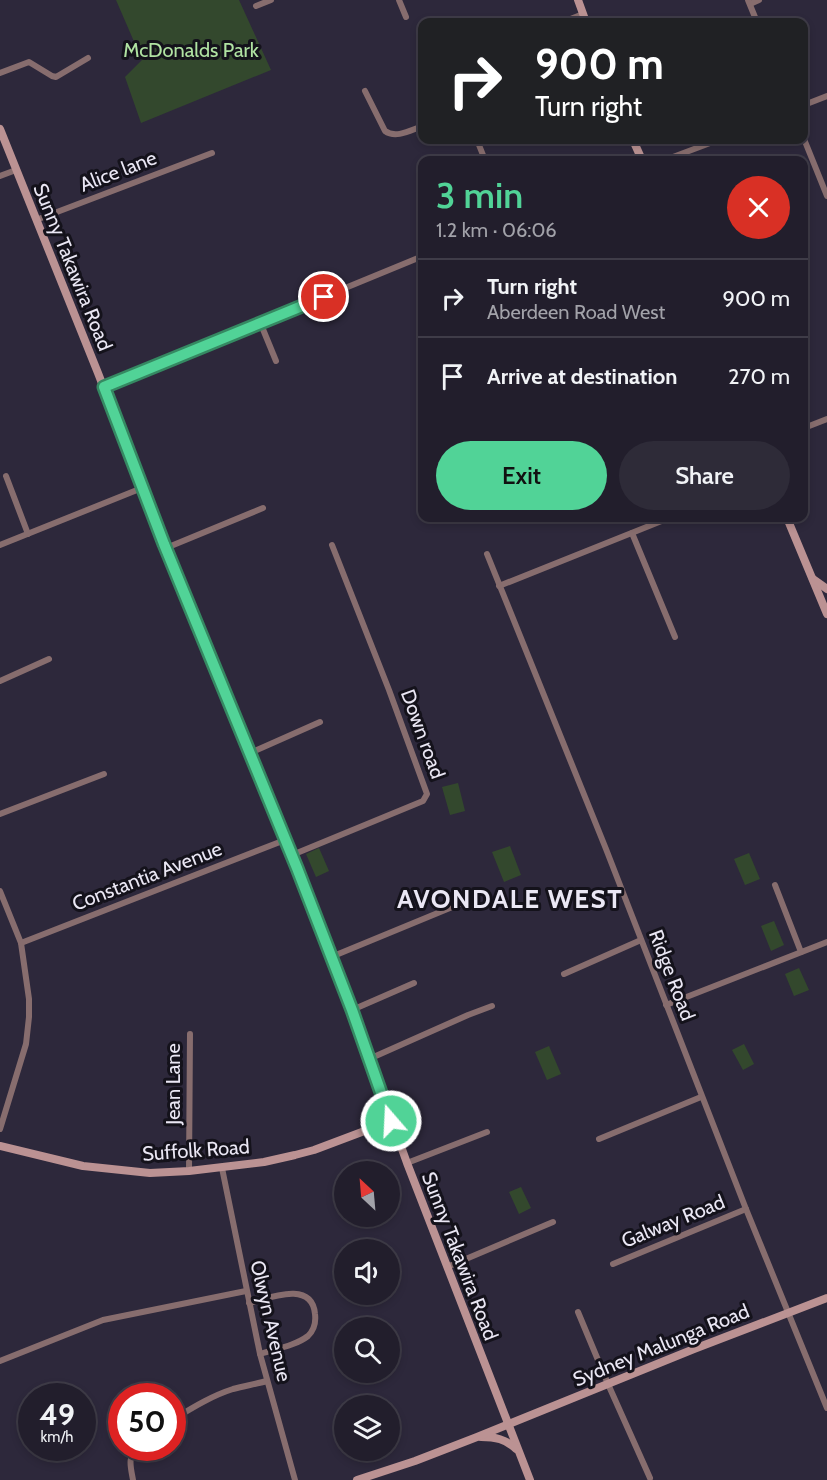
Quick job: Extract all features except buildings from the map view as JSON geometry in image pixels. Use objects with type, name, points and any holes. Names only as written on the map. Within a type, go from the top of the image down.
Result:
[{"type":"main road","points":[[578,0],[585,18]]},
{"type":"main road","name":"Sunny Takawira Road","points":[[1,132],[352,1010],[391,1121],[530,1480]]},
{"type":"main road","points":[[789,522],[827,614]]},
{"type":"main road","points":[[813,579],[827,589]]},
{"type":"main road","name":"Suffolk Road","points":[[0,1146],[82,1166],[150,1173],[189,1172],[264,1162],[314,1150],[391,1121]]},
{"type":"main road","name":"Sydney Malunga Road","points":[[357,1480],[405,1465],[827,1298]]},
{"type":"main road","points":[[477,1437],[495,1437],[510,1444],[518,1452]]},
{"type":"street","points":[[256,6],[271,0]]},
{"type":"street","points":[[399,0],[406,17]]},
{"type":"street","points":[[755,18],[749,2],[759,0]]},
{"type":"street","points":[[0,73],[29,62],[56,77],[88,58]]},
{"type":"street","points":[[365,91],[388,134],[397,135],[418,128]]},
{"type":"street","points":[[808,103],[827,96]]},
{"type":"street","points":[[676,156],[708,144]]},
{"type":"street","points":[[806,144],[827,196]]},
{"type":"street","name":"Alice lane","points":[[36,220],[212,153]]},
{"type":"street","points":[[0,176],[16,170]]},
{"type":"street","points":[[104,387],[418,258]]},
{"type":"street","points":[[260,322],[276,361]]},
{"type":"street","points":[[808,426],[827,419]]},
{"type":"street","points":[[6,476],[28,534]]},
{"type":"street","points":[[0,545],[142,488]]},
{"type":"street","points":[[166,548],[263,508]]},
{"type":"street","points":[[499,586],[659,522]]},
{"type":"street","points":[[632,533],[675,637]]},
{"type":"street","name":"Down road","points":[[291,855],[423,801],[427,794],[393,699],[332,545]]},
{"type":"street","name":"Ridge Road","points":[[487,554],[827,1408]]},
{"type":"street","points":[[0,681],[49,659]]},
{"type":"street","points":[[250,753],[320,722]]},
{"type":"street","points":[[0,814],[104,774]]},
{"type":"street","name":"Constantia Avenue","points":[[21,942],[285,840]]},
{"type":"street","points":[[775,885],[801,952]]},
{"type":"street","points":[[0,891],[21,942],[29,999],[26,1044],[0,1129]]},
{"type":"street","points":[[331,957],[462,903]]},
{"type":"street","points":[[564,974],[641,940]]},
{"type":"street","points":[[666,1005],[827,942]]},
{"type":"street","points":[[352,1010],[414,983]]},
{"type":"street","points":[[369,1059],[492,1006]]},
{"type":"street","name":"Jean Lane","points":[[189,1172],[190,1034]]},
{"type":"street","points":[[599,1138],[701,1096]]},
{"type":"street","points":[[407,1163],[487,1132]]},
{"type":"street","name":"Olwyn Avenue","points":[[222,1168],[260,1354],[295,1480]]},
{"type":"street","name":"Galway Road","points":[[613,1264],[746,1209]]},
{"type":"street","points":[[447,1267],[552,1222]]},
{"type":"street","points":[[0,1360],[102,1320],[246,1292]]},
{"type":"street","points":[[249,1303],[294,1293],[308,1298],[316,1316],[314,1328],[298,1342],[260,1354]]},
{"type":"street","points":[[578,1312],[650,1478]]},
{"type":"street","points":[[186,1411],[234,1389],[267,1381]]},
{"type":"street","points":[[130,1461],[133,1480]]},
{"type":"green space","name":"McDonalds Park","points":[[116,0],[239,0],[271,70],[141,123],[125,77],[142,60]]},
{"type":"green space","points":[[458,783],[465,811],[450,815],[442,787]]},
{"type":"green space","points":[[510,846],[521,875],[504,882],[492,852]]},
{"type":"green space","points":[[319,848],[329,871],[316,877],[306,854]]},
{"type":"green space","points":[[749,853],[760,879],[745,885],[734,859]]},
{"type":"green space","points":[[774,921],[784,945],[771,951],[761,926]]},
{"type":"green space","points":[[799,968],[809,990],[794,996],[785,974]]},
{"type":"green space","points":[[744,1044],[754,1064],[743,1070],[732,1050]]},
{"type":"green space","points":[[549,1046],[561,1074],[547,1080],[535,1052]]},
{"type":"green space","points":[[521,1187],[531,1208],[519,1214],[509,1192]]},
{"type":"district","name":"AVONDALE WEST","points":[[510,899]]},
{"type":"route","points":[[324,297],[104,387],[164,544],[297,868],[352,1010],[391,1121]]}]
